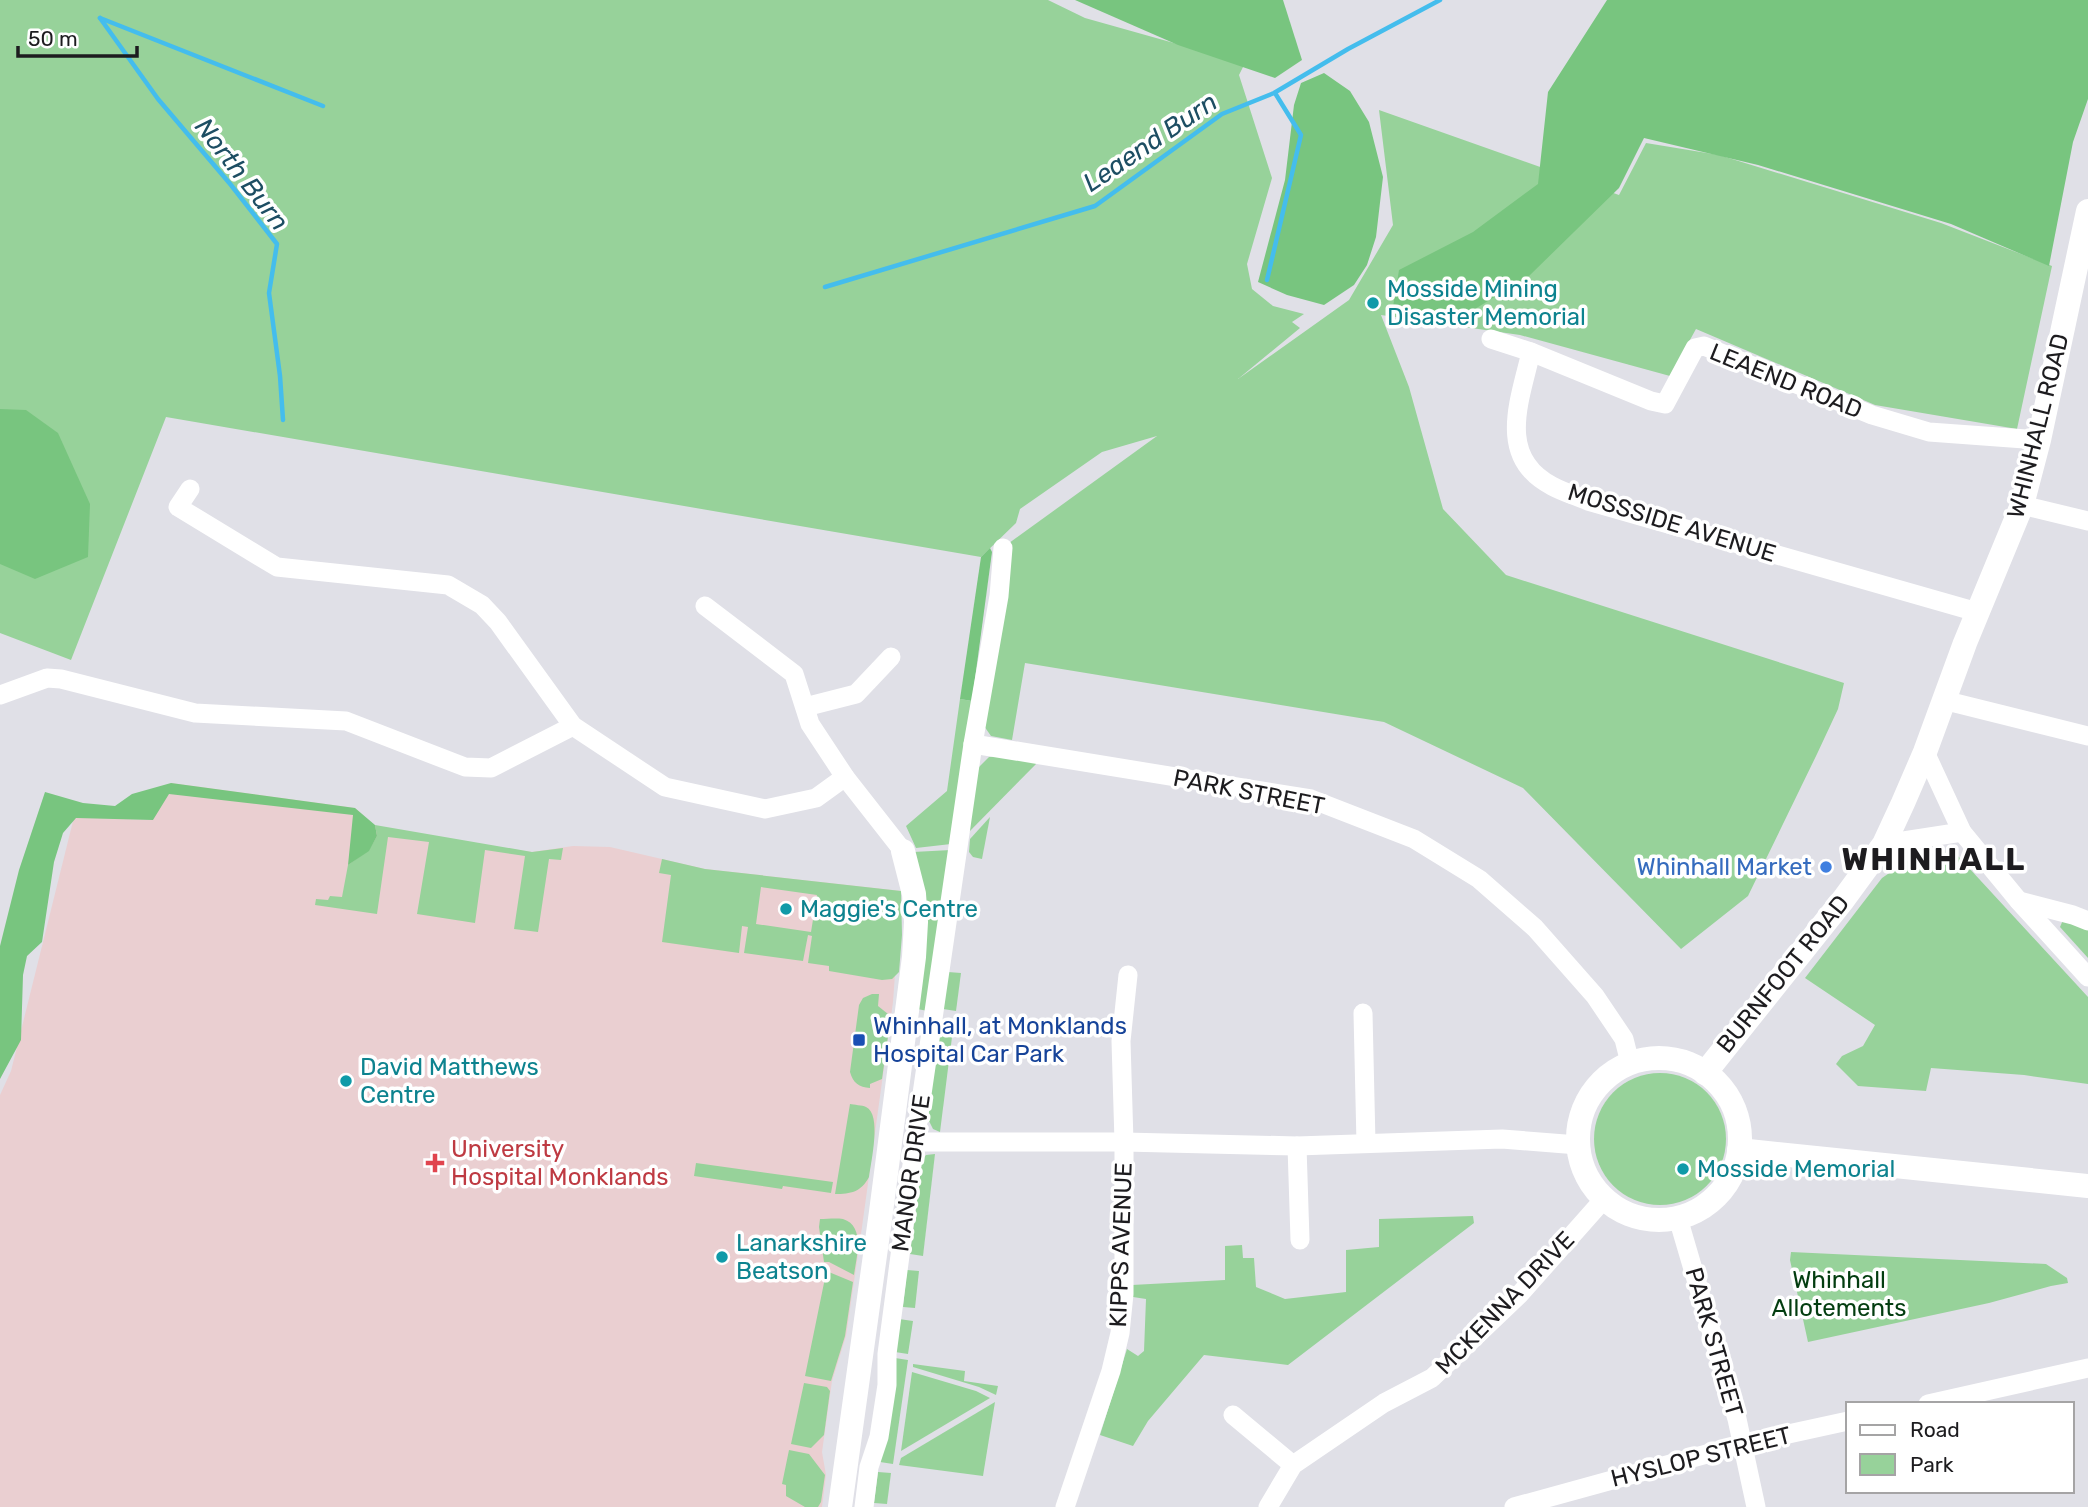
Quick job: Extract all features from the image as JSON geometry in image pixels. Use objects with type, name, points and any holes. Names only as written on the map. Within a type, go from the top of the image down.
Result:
[{"type":"street","name":"WHINHALL ROAD","points":[[1903,803],[2022,505],[2039,440],[2088,211]]},
{"type":"street","points":[[1491,339],[1531,352]]},
{"type":"street","name":"LEAEND ROAD","points":[[1531,352],[1651,401],[1665,404],[1695,348],[1704,346],[1872,415],[1929,432],[2039,440]]},
{"type":"street","name":"MOSSSIDE AVENUE","points":[[1531,352],[1515,422],[1522,457],[1533,473],[1551,486],[1588,501],[1978,612]]},
{"type":"street","points":[[190,489],[178,507],[277,567],[448,585],[482,606],[498,622],[573,726],[665,787],[765,809],[816,797],[845,777]]},
{"type":"street","points":[[2022,505],[2088,521]]},
{"type":"street","name":"MANOR DRIVE","points":[[864,1507],[869,1467],[879,1437],[885,1398],[887,1354],[915,1142],[973,744],[999,596],[1003,548]]},
{"type":"street","points":[[705,606],[794,674],[810,724],[845,777],[903,851],[914,894],[914,957],[840,1507]]},
{"type":"street","points":[[805,708],[856,694],[891,657]]},
{"type":"street","points":[[0,695],[47,678],[61,679],[195,713],[346,721],[465,767],[491,768],[573,726]]},
{"type":"street","points":[[1943,700],[2088,736]]},
{"type":"street","name":"PARK STREET","points":[[973,744],[1311,799],[1414,839],[1479,879],[1535,928],[1595,996],[1624,1038],[1630,1063]]},
{"type":"street","points":[[1925,752],[1962,832],[2018,900],[2088,977]]},
{"type":"street","name":"BURNFOOT ROAD","points":[[1705,1073],[1802,953],[1884,844],[1903,803]]},
{"type":"street","points":[[1884,844],[1962,832]]},
{"type":"street","points":[[2018,900],[2088,921]]},
{"type":"street","name":"KIPPS AVENUE","points":[[1065,1507],[1111,1371],[1120,1333],[1124,1294],[1121,1041],[1128,975]]},
{"type":"street","points":[[1363,1013],[1366,1143]]},
{"type":"street","points":[[1647,1059],[1678,1060],[1705,1073],[1723,1090],[1735,1113],[1740,1137],[1734,1168],[1718,1195],[1692,1213],[1678,1218],[1656,1220],[1628,1214],[1604,1199],[1591,1183],[1582,1165],[1577,1135],[1582,1112],[1593,1091],[1610,1074],[1630,1063],[1647,1059]]},
{"type":"street","points":[[915,1142],[1124,1142],[1297,1146],[1502,1139],[1578,1145]]},
{"type":"street","points":[[1297,1146],[1300,1240]]},
{"type":"street","points":[[1739,1150],[2088,1186]]},
{"type":"street","name":"MCKENNA DRIVE","points":[[1268,1507],[1293,1465],[1384,1403],[1432,1378],[1519,1296],[1604,1199]]},
{"type":"street","name":"PARK STREET","points":[[1678,1218],[1737,1419],[1756,1507]]},
{"type":"street","points":[[1937,1402],[2088,1368]]},
{"type":"street","points":[[1233,1415],[1293,1465]]},
{"type":"street","name":"HYSLOP STREET","points":[[1514,1507],[1743,1444],[1846,1421]]},
{"type":"shaded area","name":"University Hospital Monklands","points":[[171,783],[355,808],[375,826],[457,841],[532,852],[573,846],[610,847],[705,869],[901,891],[893,1002],[862,1227],[846,1336],[832,1381],[822,1452],[826,1475],[822,1507],[0,1507],[0,1095],[11,1071],[74,817],[153,820]]},
{"type":"green space","points":[[0,0],[1048,0],[1085,18],[1245,63],[1239,75],[1272,178],[1247,264],[1252,289],[1273,306],[1304,314],[1292,322],[1300,328],[1238,379],[1349,300],[1393,225],[1379,110],[1619,195],[1646,143],[1719,155],[1941,223],[2052,266],[2017,429],[1875,405],[1696,329],[1670,376],[1520,335],[1381,315],[1409,387],[1443,509],[1506,575],[1844,683],[1838,709],[1748,896],[1681,949],[1523,788],[1384,722],[1025,663],[1012,740],[991,736],[984,726],[1005,546],[1157,436],[1102,452],[1020,509],[1016,523],[981,557],[166,417],[71,660],[0,633]]},
{"type":"green space","points":[[1075,0],[1283,0],[1302,60],[1275,78],[1178,45]]},
{"type":"green space","points":[[1607,0],[2088,0],[2088,99],[2073,142],[2049,266],[1951,224],[1758,165],[1644,138],[1619,188],[1529,276],[1452,323],[1393,307],[1399,270],[1473,232],[1538,184],[1548,92]]},
{"type":"green space","points":[[1324,73],[1350,91],[1369,122],[1383,177],[1376,237],[1367,265],[1354,285],[1324,305],[1287,295],[1258,282],[1285,180],[1294,105],[1301,83]]},
{"type":"green space","points":[[0,409],[26,410],[58,433],[90,504],[88,557],[35,579],[0,564]]},
{"type":"green space","points":[[990,548],[992,552],[972,701],[960,699],[981,557]]},
{"type":"green space","points":[[960,699],[972,701],[951,844],[916,848],[906,826],[947,791]]},
{"type":"green space","points":[[989,757],[1038,762],[967,834],[978,768]]},
{"type":"green space","points":[[171,783],[355,808],[375,825],[377,836],[369,851],[348,865],[353,815],[169,794],[153,820],[76,818],[63,833],[54,862],[42,942],[27,956],[23,975],[21,1040],[0,1079],[0,946],[19,870],[45,792],[83,803],[115,806],[132,794]]},
{"type":"green space","points":[[990,817],[982,859],[973,857],[969,852],[970,839]]},
{"type":"green space","points":[[375,825],[532,852],[563,848],[561,860],[549,859],[538,932],[514,929],[525,856],[485,850],[475,923],[417,914],[429,842],[388,837],[377,914],[315,905],[316,899],[342,897],[348,865],[369,850],[377,836]]},
{"type":"green space","points":[[951,850],[928,1011],[917,1009],[913,852]]},
{"type":"green space","points":[[1943,852],[1957,855],[2088,997],[2088,1084],[2024,1075],[1931,1068],[1926,1091],[1858,1086],[1836,1064],[1842,1056],[1863,1046],[1875,1025],[1805,978],[1882,878],[1907,861],[1925,854]]},
{"type":"green space","points":[[662,859],[705,869],[901,891],[899,972],[892,979],[882,980],[829,971],[829,966],[808,963],[812,936],[808,935],[803,961],[744,953],[748,927],[742,926],[739,953],[662,942],[671,875],[659,873]],"holes":[[[761,887],[817,895],[811,932],[756,924]]]},
{"type":"green space","points":[[2063,920],[2088,929],[2088,958],[2060,927]]},
{"type":"green space","points":[[948,972],[961,973],[956,1011],[943,1009]]},
{"type":"green space","points":[[879,994],[878,1006],[888,1014],[889,1029],[882,1079],[870,1084],[870,1088],[857,1084],[850,1072],[859,1005],[863,998]]},
{"type":"green space","points":[[940,1027],[953,1029],[940,1132],[933,1129],[928,1114]]},
{"type":"green space","points":[[1660,1073],[1685,1078],[1707,1092],[1721,1114],[1726,1139],[1721,1164],[1707,1186],[1685,1200],[1660,1205],[1635,1200],[1613,1186],[1599,1164],[1594,1139],[1599,1114],[1613,1092],[1635,1078]]},
{"type":"green space","points":[[850,1104],[866,1107],[874,1119],[869,1177],[863,1186],[855,1191],[835,1194]]},
{"type":"green space","points":[[935,1154],[923,1256],[910,1254],[922,1160],[926,1155]]},
{"type":"green space","points":[[696,1163],[833,1182],[831,1193],[783,1186],[782,1189],[694,1176]]},
{"type":"green space","points":[[1473,1216],[1474,1223],[1288,1365],[1204,1355],[1148,1421],[1133,1446],[1100,1435],[1127,1349],[1138,1356],[1144,1351],[1146,1299],[1133,1297],[1132,1285],[1225,1280],[1225,1246],[1242,1245],[1243,1258],[1254,1258],[1256,1287],[1285,1299],[1346,1292],[1346,1250],[1379,1247],[1379,1219]]},
{"type":"green space","points":[[820,1219],[843,1219],[855,1228],[858,1244],[854,1275],[824,1262]]},
{"type":"green space","name":"Whinhall Allotements","points":[[1791,1252],[2046,1264],[2067,1278],[2068,1283],[1808,1342],[1790,1260]]},
{"type":"green space","points":[[824,1270],[853,1282],[845,1336],[831,1381],[805,1376],[824,1283]]},
{"type":"green space","points":[[907,1270],[919,1271],[915,1308],[903,1307]]},
{"type":"green space","points":[[899,1319],[913,1321],[908,1354],[895,1352]]},
{"type":"green space","points":[[895,1358],[908,1360],[893,1464],[880,1462]]},
{"type":"green space","points":[[913,1364],[965,1371],[964,1381],[998,1386],[996,1395],[979,1387],[913,1367]]},
{"type":"green space","points":[[912,1372],[976,1391],[990,1398],[901,1451]]},
{"type":"green space","points":[[804,1383],[827,1387],[830,1391],[824,1435],[811,1448],[791,1444]]},
{"type":"green space","points":[[995,1402],[983,1476],[899,1465],[901,1458]]},
{"type":"green space","points":[[789,1450],[809,1454],[825,1475],[818,1507],[805,1507],[786,1496],[786,1485],[782,1484]]},
{"type":"green space","points":[[878,1472],[891,1473],[887,1504],[874,1503]]},
{"type":"waterway","name":"Leaend Burn","points":[[825,287],[1095,206],[1222,114],[1274,93],[1348,49],[1440,0]]},
{"type":"waterway","name":"North Burn","points":[[100,18],[158,99],[277,244],[269,293],[283,420]]},
{"type":"waterway","name":"Leaend Burn","points":[[100,18],[323,106]]},
{"type":"waterway","points":[[1267,280],[1301,135],[1275,93]]},
{"type":"place","name":"Mosside Mining Disaster Memorial","points":[[1373,303]]},
{"type":"place","name":"Whinhall Market","points":[[1826,867]]},
{"type":"place","name":"Maggie's Centre","points":[[786,909]]},
{"type":"place","name":"Whinhall, at Monklands Hospital Car Park","points":[[859,1040]]},
{"type":"place","name":"David Matthews Centre","points":[[346,1081]]},
{"type":"place","name":"University Hospital Monklands","points":[[435,1163]]},
{"type":"place","name":"Mosside Memorial","points":[[1683,1169]]},
{"type":"place","name":"Lanarkshire Beatson","points":[[722,1257]]},
{"type":"district","name":"WHINHALL","points":[[1934,859]]}]
